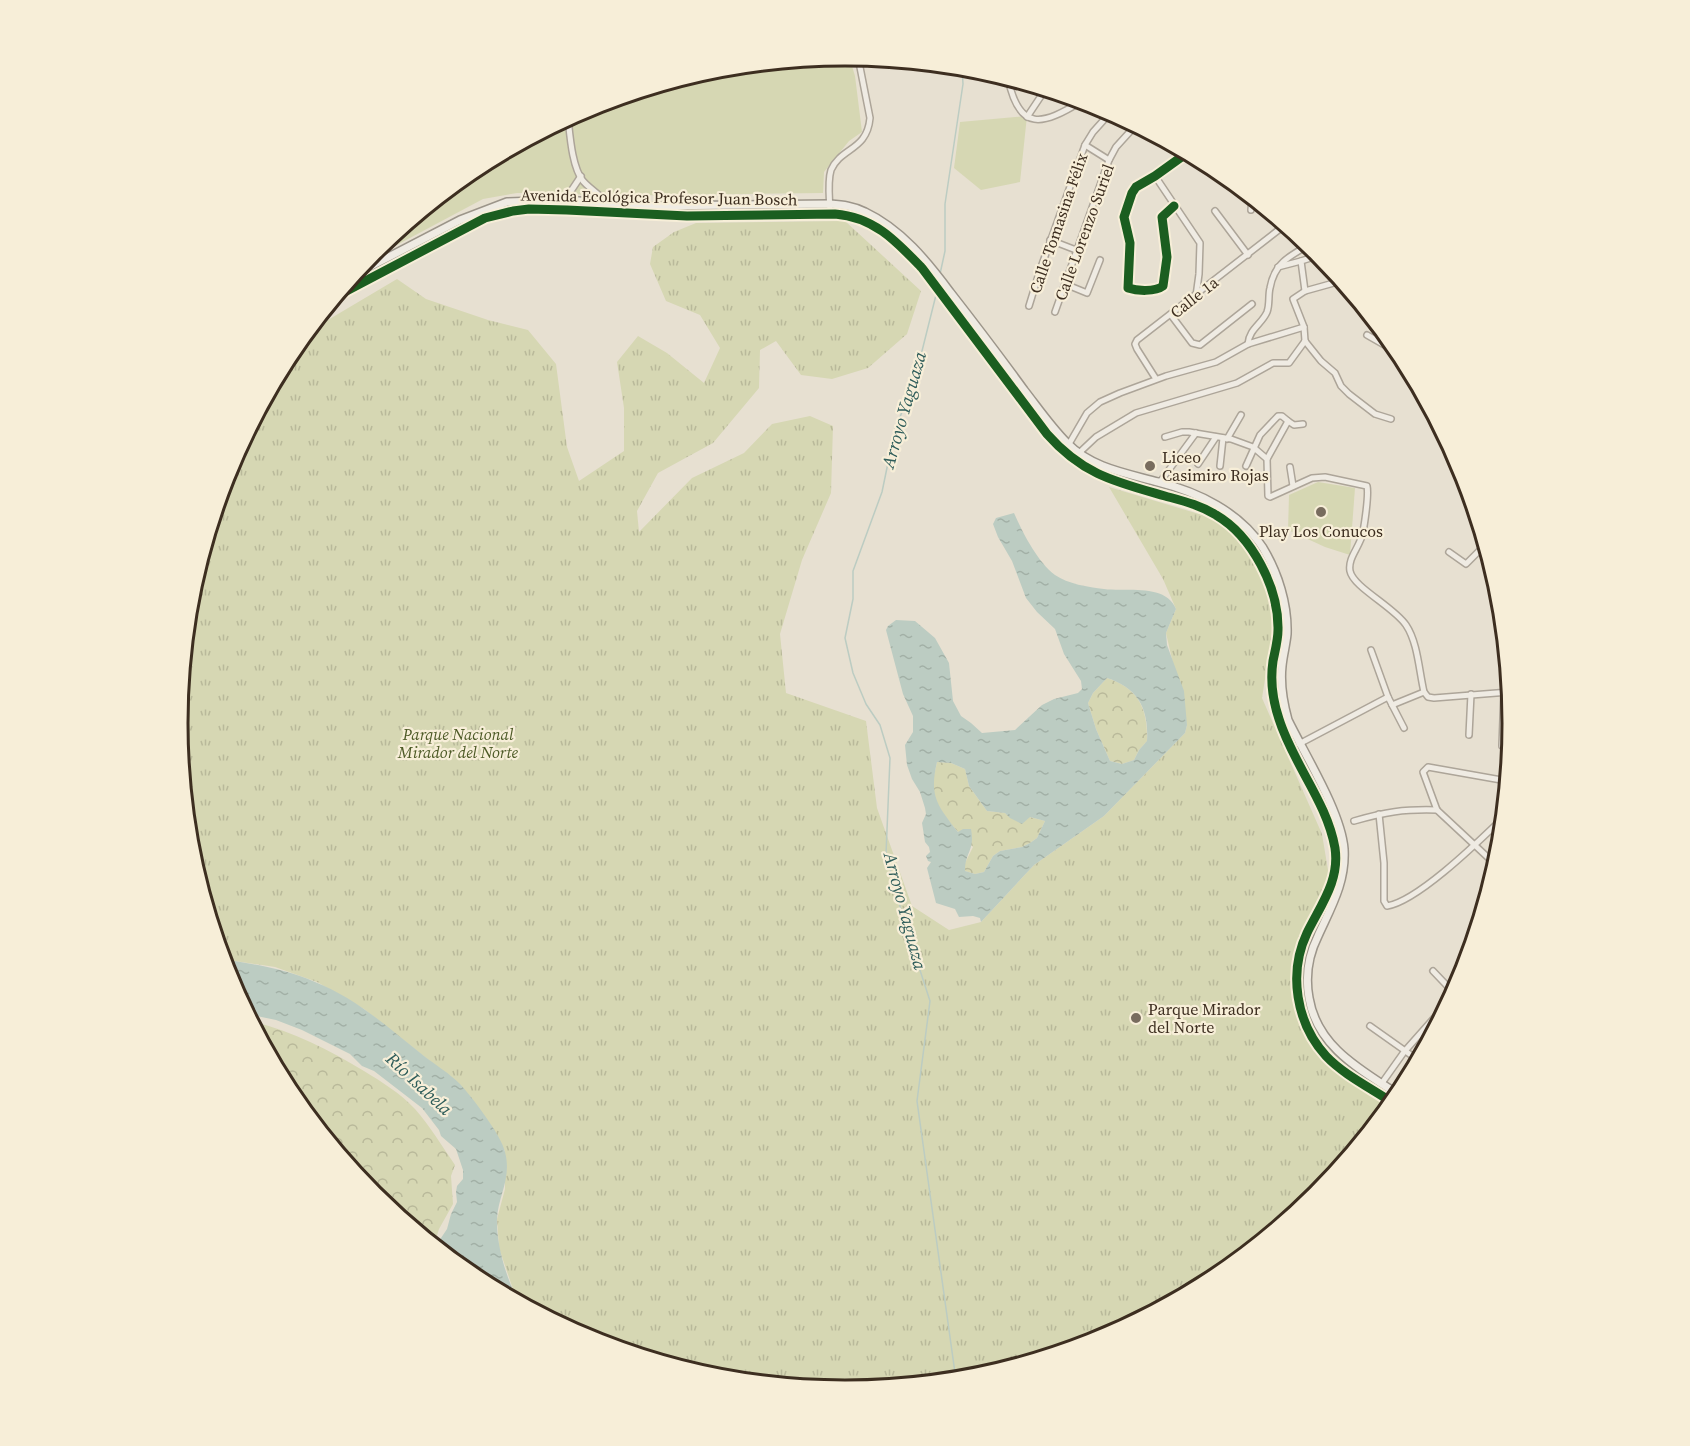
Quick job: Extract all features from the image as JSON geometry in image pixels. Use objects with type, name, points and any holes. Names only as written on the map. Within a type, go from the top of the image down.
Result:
[{"type":"street","points":[[830,214],[832,170],[865,138],[869,129],[870,118],[860,66]]},
{"type":"street","points":[[1010,87],[1014,103],[1027,117],[1042,120],[1071,107]]},
{"type":"street","points":[[1027,117],[1041,96]]},
{"type":"street","name":"Calle Tomasina Félix","points":[[1029,306],[1050,240],[1085,145],[1104,120]]},
{"type":"street","points":[[569,127],[570,140],[582,180],[609,202]]},
{"type":"street","name":"Calle Lorenzo Suriel","points":[[1055,312],[1109,160],[1116,147],[1130,131]]},
{"type":"street","points":[[1085,145],[1109,160]]},
{"type":"street","points":[[1174,206],[1165,213],[1161,222],[1167,257],[1163,286],[1159,289],[1132,290],[1128,288],[1130,243],[1125,212],[1136,187],[1180,158]]},
{"type":"street","points":[[565,200],[580,176]]},
{"type":"street","points":[[1155,176],[1200,243],[1196,296]]},
{"type":"street","name":"Avenida Ecológica Profesor Juan Bosch","points":[[374,265],[450,225],[498,205],[518,201],[565,200],[657,206],[830,204],[864,211],[888,226],[925,259],[1044,417],[1091,461],[1122,474],[1160,482],[1221,507],[1244,524],[1269,560],[1278,580],[1286,614],[1287,636],[1282,674],[1284,706],[1299,744],[1337,820],[1344,849],[1344,868],[1340,887],[1308,960],[1307,990],[1310,1004],[1320,1030],[1336,1050],[1354,1066],[1390,1089]]},
{"type":"street","name":"Avenida Ecológica Profesor Juan Bosch","points":[[353,287],[485,218],[529,209],[687,216],[848,215],[876,226],[891,237],[922,268],[1047,434],[1070,458],[1117,482],[1207,509],[1229,524],[1254,551],[1266,577],[1276,608],[1278,633],[1273,677],[1276,708],[1286,738],[1330,829],[1335,849],[1331,885],[1300,952],[1297,977],[1299,1004],[1308,1029],[1327,1056],[1343,1070],[1384,1097]]},
{"type":"street","points":[[1215,212],[1248,255]]},
{"type":"street","name":"Calle 1a","points":[[1156,379],[1135,344],[1139,338],[1172,315],[1279,230]]},
{"type":"street","points":[[1050,240],[1077,250]]},
{"type":"street","points":[[1248,344],[1251,332],[1267,313],[1270,286],[1276,268],[1283,260],[1301,250]]},
{"type":"street","points":[[1276,268],[1310,258]]},
{"type":"street","points":[[1065,284],[1086,296],[1100,260]]},
{"type":"street","points":[[1300,261],[1305,291]]},
{"type":"street","points":[[1333,283],[1305,291],[1293,299],[1304,327],[1305,341],[1321,362],[1335,373],[1341,386],[1349,394],[1375,414],[1391,419]]},
{"type":"street","points":[[1172,315],[1192,343],[1200,345],[1252,304]]},
{"type":"street","points":[[970,332],[977,327]]},
{"type":"street","points":[[1070,441],[1083,417],[1095,406],[1120,393],[1156,379],[1216,362],[1248,344],[1304,327]]},
{"type":"street","points":[[1367,335],[1380,342]]},
{"type":"street","points":[[1081,450],[1110,427],[1136,413],[1237,383],[1273,363],[1289,363],[1305,341]]},
{"type":"street","points":[[1220,466],[1225,438],[1241,415]]},
{"type":"street","points":[[1246,466],[1253,447],[1278,416],[1282,416],[1294,425],[1303,424]]},
{"type":"street","points":[[1287,421],[1267,459],[1268,496],[1281,493],[1312,478],[1325,477],[1367,486],[1362,539],[1349,564],[1351,575],[1372,596],[1396,612],[1410,631],[1424,692],[1428,697],[1434,698],[1501,692]]},
{"type":"street","points":[[1165,437],[1182,432],[1225,438],[1253,447],[1267,459]]},
{"type":"street","points":[[1160,482],[1196,433]]},
{"type":"street","points":[[1198,464],[1216,437]]},
{"type":"street","points":[[1290,467],[1293,486]]},
{"type":"street","points":[[1449,552],[1468,563],[1479,551]]},
{"type":"street","points":[[1371,650],[1388,697],[1404,728]]},
{"type":"street","points":[[1392,705],[1424,692]]},
{"type":"street","points":[[1469,735],[1471,694]]},
{"type":"street","points":[[1299,744],[1388,697]]},
{"type":"street","points":[[1488,857],[1437,810],[1423,769],[1428,767],[1499,780]]},
{"type":"street","points":[[1353,821],[1407,809],[1437,810]]},
{"type":"street","points":[[1379,814],[1384,863],[1384,901],[1387,906],[1412,896],[1493,827]]},
{"type":"street","points":[[1433,971],[1447,985]]},
{"type":"street","points":[[1370,1026],[1411,1056]]},
{"type":"street","points":[[1382,1083],[1404,1052],[1428,1026]]},
{"type":"green space","points":[[852,66],[862,132],[849,141],[824,172],[823,193],[594,196],[567,193],[517,193],[483,199],[391,248],[445,202],[480,177],[554,134],[594,116],[675,88],[717,79],[802,67]]},
{"type":"green space","points":[[1027,116],[1020,182],[981,190],[954,168],[960,122]]},
{"type":"green space","name":"Parque Nacional Mirador del Norte","points":[[845,221],[921,291],[907,334],[868,368],[832,379],[801,375],[776,341],[760,350],[759,388],[713,443],[658,473],[637,511],[639,532],[692,478],[744,453],[772,424],[810,416],[833,426],[831,493],[802,560],[780,634],[786,693],[866,721],[877,808],[912,906],[949,930],[981,922],[1034,865],[1104,816],[1185,733],[1187,725],[1166,633],[1176,609],[1163,579],[1109,487],[1209,517],[1233,532],[1258,563],[1269,595],[1274,622],[1262,698],[1322,834],[1330,882],[1301,948],[1292,1000],[1308,1042],[1344,1074],[1382,1100],[1339,1156],[1310,1188],[1245,1244],[1210,1269],[1136,1312],[1096,1330],[1015,1358],[931,1374],[888,1379],[802,1379],[759,1374],[675,1358],[634,1345],[594,1330],[516,1292],[513,1290],[499,1248],[497,1219],[505,1189],[505,1151],[481,1112],[459,1084],[364,1009],[317,982],[275,967],[233,961],[210,893],[194,809],[189,766],[189,680],[201,595],[210,553],[223,512],[256,432],[276,394],[324,323],[397,279],[426,299],[488,320],[528,330],[556,364],[567,447],[579,481],[624,451],[624,408],[617,362],[638,336],[667,353],[704,383],[720,348],[700,315],[666,301],[650,264],[653,247],[674,232],[696,223]]},
{"type":"green space","name":"Play Los Conucos","points":[[1318,482],[1355,488],[1350,555],[1325,547],[1288,530],[1289,495]]},
{"type":"green space","points":[[1107,678],[1118,682],[1134,694],[1146,719],[1147,741],[1134,760],[1122,764],[1110,761],[1088,703],[1093,693]]},
{"type":"green space","points":[[937,762],[951,763],[965,769],[969,786],[987,811],[1005,813],[1011,818],[1030,817],[1045,821],[1037,838],[1022,847],[1000,851],[993,856],[984,872],[975,874],[965,871],[965,863],[973,847],[940,809],[933,790]]},
{"type":"green space","points":[[261,1024],[295,1035],[337,1055],[391,1088],[409,1103],[431,1129],[455,1165],[451,1176],[453,1204],[436,1237],[380,1188],[351,1156],[299,1088]]},
{"type":"water","points":[[1014,513],[1036,555],[1048,569],[1066,581],[1113,590],[1144,590],[1163,595],[1171,601],[1176,609],[1166,633],[1167,645],[1184,691],[1187,725],[1185,733],[1104,816],[1034,865],[981,922],[980,918],[973,916],[959,917],[955,909],[936,903],[927,868],[931,862],[926,856],[930,852],[925,842],[922,823],[926,814],[925,808],[907,765],[905,745],[913,732],[913,716],[903,694],[886,630],[896,620],[915,621],[935,638],[949,663],[953,701],[961,716],[982,733],[1015,730],[1042,705],[1054,699],[1078,693],[1082,689],[1081,681],[1064,654],[1055,629],[1026,598],[1012,561],[993,524],[996,518]],"holes":[[[1107,678],[1118,682],[1134,694],[1146,719],[1147,741],[1134,760],[1122,764],[1110,761],[1088,703],[1093,693]],[[937,762],[951,763],[965,769],[969,786],[987,811],[1005,813],[1022,824],[1030,817],[1045,821],[1037,838],[1022,847],[1000,851],[993,856],[984,872],[975,874],[965,871],[972,842],[971,829],[958,832],[940,807],[934,783]]]},
{"type":"water","name":"Río Isabela","points":[[233,961],[304,977],[345,997],[372,1015],[460,1084],[493,1127],[505,1152],[507,1170],[498,1211],[497,1229],[503,1262],[513,1290],[440,1240],[447,1229],[457,1202],[457,1186],[463,1179],[463,1170],[456,1149],[441,1136],[422,1108],[374,1071],[362,1066],[350,1054],[276,1020],[257,1016]]},
{"type":"waterway","name":"Arroyo Yaguaza","points":[[940,274],[945,251],[945,204],[963,77]]},
{"type":"waterway","name":"Arroyo Yaguaza","points":[[937,291],[914,383],[895,429],[882,492],[853,571],[853,599],[845,638],[853,673],[866,704],[880,725],[890,758],[886,854],[904,921],[930,1001],[917,1101],[955,1370]]},
{"type":"cycle path","points":[[1174,206],[1162,217],[1167,257],[1163,286],[1146,290],[1128,288],[1130,243],[1124,217],[1132,193],[1136,187],[1180,158]]},
{"type":"cycle path","points":[[353,287],[485,218],[529,209],[687,216],[835,214],[861,220],[883,232],[922,268],[1060,448],[1087,468],[1101,475],[1191,504],[1216,515],[1241,536],[1261,565],[1274,597],[1277,614],[1278,634],[1272,676],[1277,712],[1285,736],[1325,815],[1335,848],[1336,860],[1332,882],[1301,948],[1298,964],[1298,997],[1308,1028],[1326,1056],[1349,1075],[1384,1097]]},
{"type":"place","name":"Liceo Casimiro Rojas","points":[[1150,466]]},
{"type":"place","name":"Play Los Conucos","points":[[1321,512]]},
{"type":"place","name":"Parque Mirador del Norte","points":[[1136,1018]]}]
